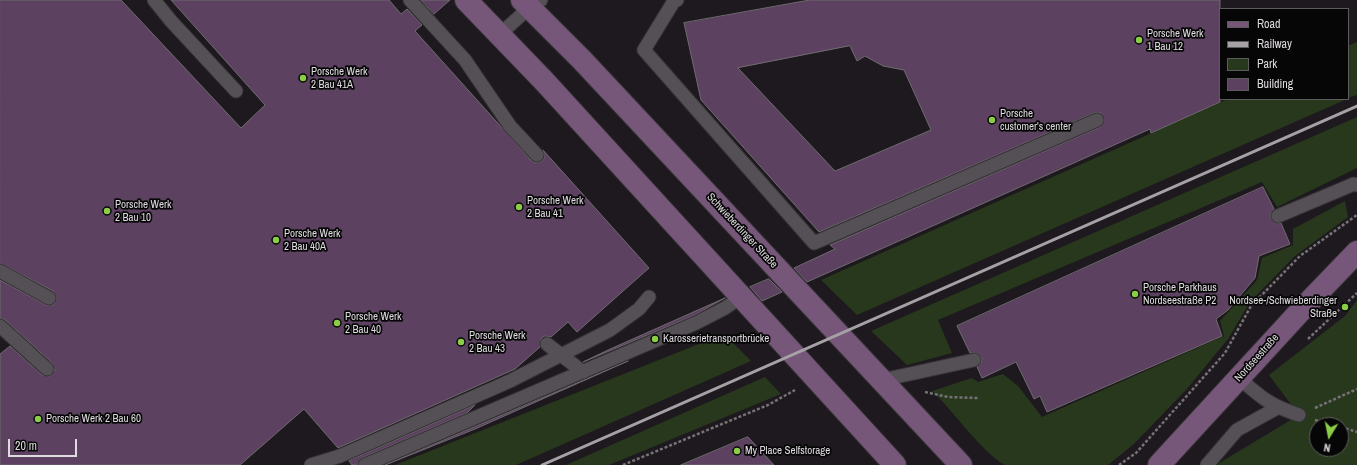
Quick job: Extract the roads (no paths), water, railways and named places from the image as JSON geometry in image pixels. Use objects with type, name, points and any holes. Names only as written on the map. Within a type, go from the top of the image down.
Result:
[{"type":"main road","points":[[466,0],[895,465]]},
{"type":"main road","name":"Schwieberdinger Straße","points":[[531,2],[582,60],[961,465]]},
{"type":"main road","name":"Nordseestraße","points":[[1159,465],[1306,305],[1357,252]]},
{"type":"lane","points":[[154,0],[171,21],[236,91]]},
{"type":"lane","points":[[410,0],[465,60],[510,126],[537,155]]},
{"type":"lane","points":[[677,0],[674,0],[644,50],[814,243],[1097,120]]},
{"type":"lane","points":[[499,35],[531,2]]},
{"type":"lane","points":[[1278,216],[1354,184],[1357,185]]},
{"type":"lane","points":[[0,271],[49,298]]},
{"type":"lane","points":[[311,465],[340,456],[510,381],[610,330],[639,309],[649,297]]},
{"type":"lane","points":[[365,465],[704,319],[741,297]]},
{"type":"lane","points":[[0,326],[47,369]]},
{"type":"lane","points":[[547,344],[583,372]]},
{"type":"lane","points":[[882,380],[974,360]]},
{"type":"lane","points":[[1239,378],[1259,396],[1277,408],[1299,415]]},
{"type":"lane","points":[[1207,465],[1237,430],[1277,408]]},
{"type":"railway","points":[[542,465],[1357,106]]},
{"type":"place","name":"Porsche Werk 1 Bau 12","points":[[1139,40]]},
{"type":"place","name":"Porsche Werk 2 Bau 41A","points":[[303,78]]},
{"type":"place","name":"Porsche customer's center","points":[[992,120]]},
{"type":"place","name":"Porsche Werk 2 Bau 41","points":[[519,207]]},
{"type":"place","name":"Porsche Werk 2 Bau 10","points":[[107,211]]},
{"type":"place","name":"Porsche Werk 2 Bau 40A","points":[[276,240]]},
{"type":"place","name":"Porsche Parkhaus Nordseestraße P2","points":[[1135,294]]},
{"type":"place","name":"Nordsee-/Schwieberdinger Straße","points":[[1345,307]]},
{"type":"place","name":"Porsche Werk 2 Bau 40","points":[[337,323]]},
{"type":"place","name":"Karosserietransportbrücke","points":[[655,339]]},
{"type":"place","name":"Porsche Werk 2 Bau 43","points":[[461,342]]},
{"type":"place","name":"Porsche Werk 2 Bau 60","points":[[38,419]]},
{"type":"place","name":"My Place Selfstorage","points":[[737,451]]}]
